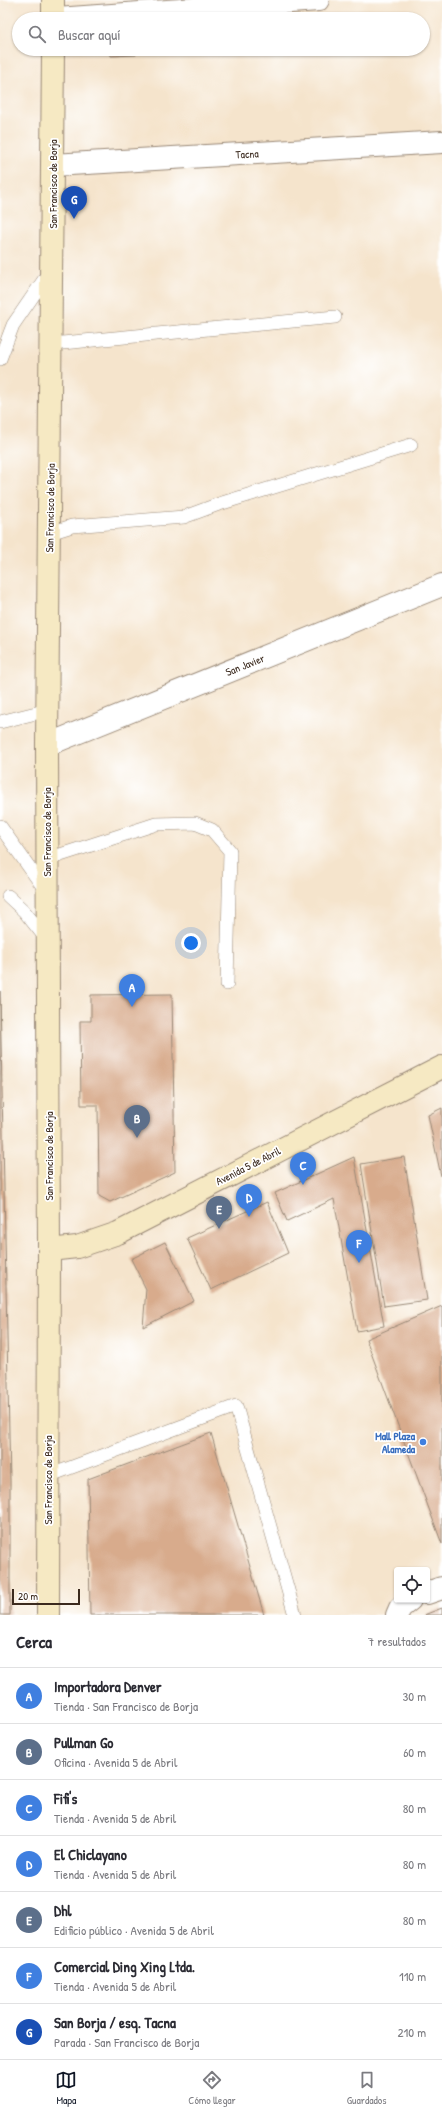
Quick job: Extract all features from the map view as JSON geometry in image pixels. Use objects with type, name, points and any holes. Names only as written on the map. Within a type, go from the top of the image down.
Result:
[{"type":"street","points":[[53,0],[53,12]]},
{"type":"street","points":[[153,12],[318,0]]},
{"type":"street","name":"San Francisco de Borja","points":[[48,1615],[49,1250],[47,745],[52,344],[53,56]]},
{"type":"street","name":"Tacna","points":[[53,165],[442,142]]},
{"type":"street","name":"San Javier","points":[[47,745],[442,585]]},
{"type":"street","name":"Avenida 5 de Abril","points":[[49,1250],[77,1247],[118,1233],[442,1067]]},
{"type":"street","points":[[430,1592],[442,1588]]},
{"type":"street","points":[[396,1615],[400,1608],[406,1603]]},
{"type":"lane","points":[[0,360],[13,325],[52,268]]},
{"type":"lane","points":[[52,344],[335,317]]},
{"type":"lane","points":[[50,533],[72,526],[184,517],[219,504],[411,445]]},
{"type":"lane","points":[[0,722],[48,710]]},
{"type":"lane","points":[[48,859],[156,824],[195,823],[212,830],[230,851],[227,984]]},
{"type":"lane","points":[[0,826],[47,892]]},
{"type":"lane","points":[[8,896],[24,911],[48,941]]},
{"type":"lane","points":[[48,1476],[236,1406],[295,1615]]},
{"type":"building","points":[[0,991],[10,1482],[10,1615],[0,1615]]},
{"type":"building","points":[[172,994],[175,1172],[110,1202],[99,1196],[98,1105],[81,1105],[80,1021],[91,1021],[91,995]]},
{"type":"building","points":[[442,1108],[442,1176],[441,1176],[428,1115]]},
{"type":"building","points":[[354,1157],[384,1326],[357,1331],[334,1199],[287,1221],[275,1193]]},
{"type":"building","points":[[404,1157],[427,1300],[384,1306],[361,1164]]},
{"type":"building","points":[[267,1202],[288,1253],[211,1290],[187,1238]]},
{"type":"building","points":[[165,1242],[194,1301],[143,1327],[146,1289],[131,1259]]},
{"type":"building","name":"Mall Plaza Alameda","points":[[442,1306],[442,1544],[366,1339]]},
{"type":"building","points":[[211,1433],[264,1615],[90,1615],[88,1479]]},
{"type":"building","points":[[442,1608],[442,1615],[424,1615]]},
{"type":"place","name":"San Borja / esq. Tacna","points":[[74,219]]},
{"type":"place","name":"Importadora Denver","points":[[132,1007]]},
{"type":"place","name":"Pullman Go","points":[[137,1138]]},
{"type":"place","name":"Fifi's","points":[[303,1185]]},
{"type":"place","name":"El Chiclayano","points":[[249,1217]]},
{"type":"place","name":"Dhl","points":[[219,1229]]},
{"type":"place","name":"Comercial Ding Xing Ltda.","points":[[359,1263]]},
{"type":"place","name":"Mall Plaza Alameda","points":[[423,1442]]}]
